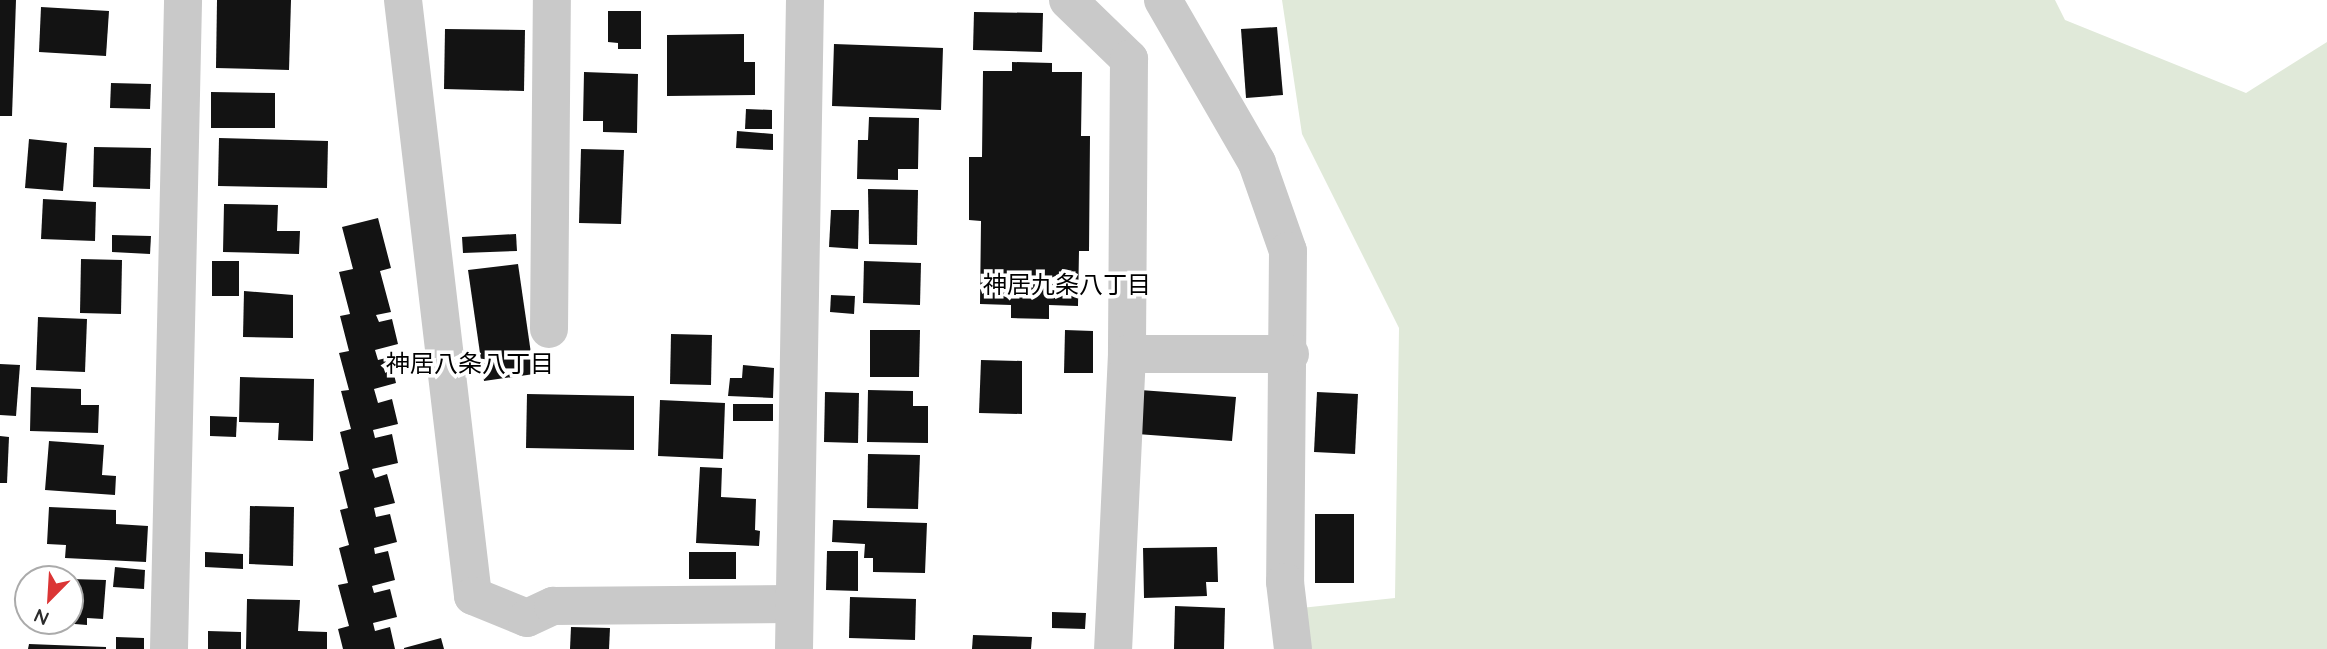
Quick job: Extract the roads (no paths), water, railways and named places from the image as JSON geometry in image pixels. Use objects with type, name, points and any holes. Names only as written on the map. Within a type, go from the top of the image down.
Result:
[{"type":"street","points":[[169,649],[183,0]]},
{"type":"street","points":[[404,0],[473,596],[528,634],[553,606],[794,604]]},
{"type":"street","points":[[549,329],[552,0]]},
{"type":"street","points":[[794,649],[805,0]]},
{"type":"street","points":[[1068,0],[1129,58],[1127,354],[1113,649]]},
{"type":"street","points":[[1163,0],[1257,163],[1288,251],[1290,354],[1285,582],[1293,649]]},
{"type":"street","points":[[1127,354],[1290,354]]},
{"type":"district","name":"神居九条八丁目","points":[[1067,285]]},
{"type":"district","name":"神居八条八丁目","points":[[470,364]]}]
